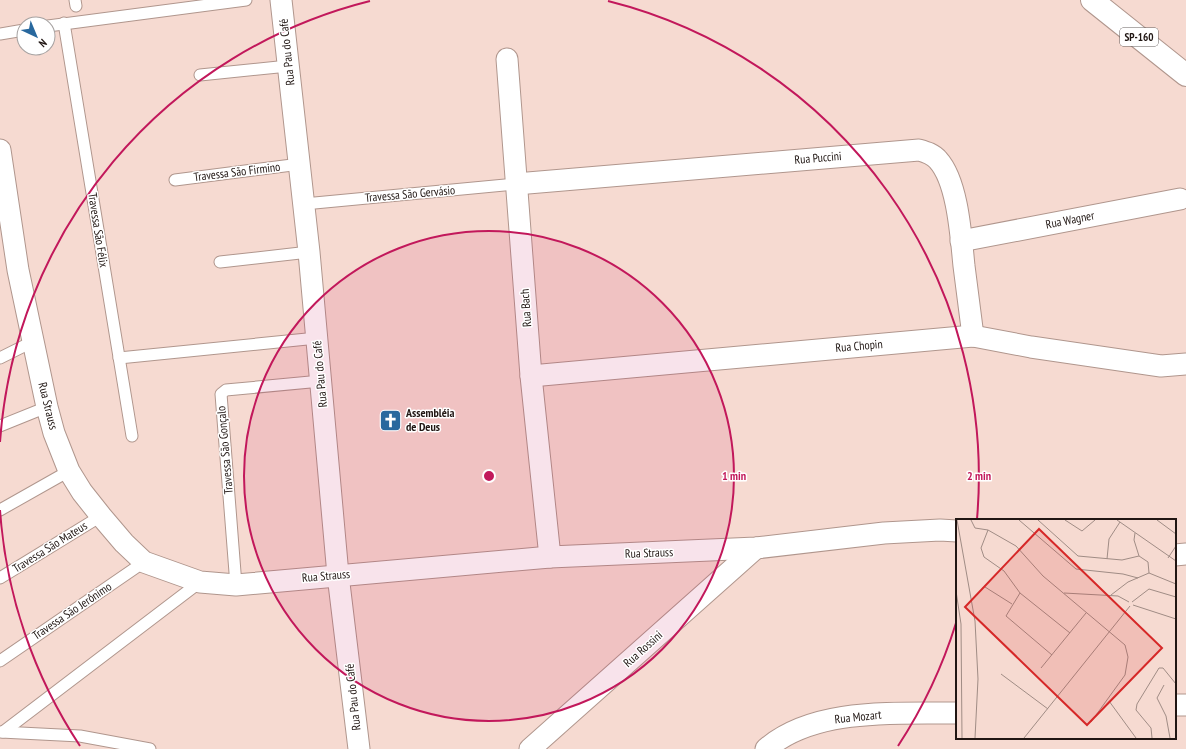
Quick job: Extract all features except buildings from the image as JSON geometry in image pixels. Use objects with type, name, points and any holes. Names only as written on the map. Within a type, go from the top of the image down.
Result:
[{"type":"highway","name":"SP-160","points":[[1092,0],[1186,75]]},
{"type":"street","name":"Rua Pau do Café","points":[[281,0],[318,338],[338,575],[359,749]]},
{"type":"street","name":"Rua Bach","points":[[507,60],[531,376],[550,557]]},
{"type":"street","name":"Rua Strauss","points":[[0,150],[5,226],[18,270],[47,407],[54,433],[69,471],[82,492],[124,543],[144,562],[200,582],[236,584],[550,557],[756,548],[884,533],[940,530],[956,531]]},
{"type":"street","name":"Rua Puccini","points":[[516,184],[919,150],[938,159],[950,184],[958,213],[973,336]]},
{"type":"street","name":"Rua Wagner","points":[[961,241],[1180,199]]},
{"type":"street","name":"Rua Chopin","points":[[531,376],[973,336],[1031,347],[1161,366],[1186,364]]},
{"type":"street","name":"Rua Rossini","points":[[530,749],[756,548]]},
{"type":"street","points":[[1176,555],[1186,554]]},
{"type":"street","name":"Rua Mozart","points":[[766,749],[774,742],[810,724],[845,716],[956,713]]},
{"type":"lane","points":[[56,24],[246,0]]},
{"type":"lane","name":"Travessa São Félix","points":[[64,23],[132,436]]},
{"type":"lane","points":[[0,34],[16,31]]},
{"type":"lane","points":[[200,75],[288,66]]},
{"type":"lane","name":"Travessa São Firmino","points":[[175,180],[300,164]]},
{"type":"lane","name":"Travessa São Gervásio","points":[[304,204],[516,184]]},
{"type":"lane","points":[[220,262],[309,252]]},
{"type":"lane","points":[[119,358],[318,338]]},
{"type":"lane","points":[[0,358],[34,341]]},
{"type":"lane","name":"Travessa São Gonçalo","points":[[236,584],[221,394],[226,390],[321,381]]},
{"type":"lane","points":[[0,426],[47,407]]},
{"type":"lane","points":[[0,510],[69,471]]},
{"type":"lane","name":"Travessa São Mateus","points":[[0,578],[101,516]]},
{"type":"lane","name":"Travessa São Jerônimo","points":[[0,661],[144,562]]},
{"type":"lane","points":[[2,732],[200,582]]},
{"type":"lane","points":[[2,732],[80,736],[150,749]]},
{"type":"place","name":"Assembléia de Deus","points":[[390,420]]}]
